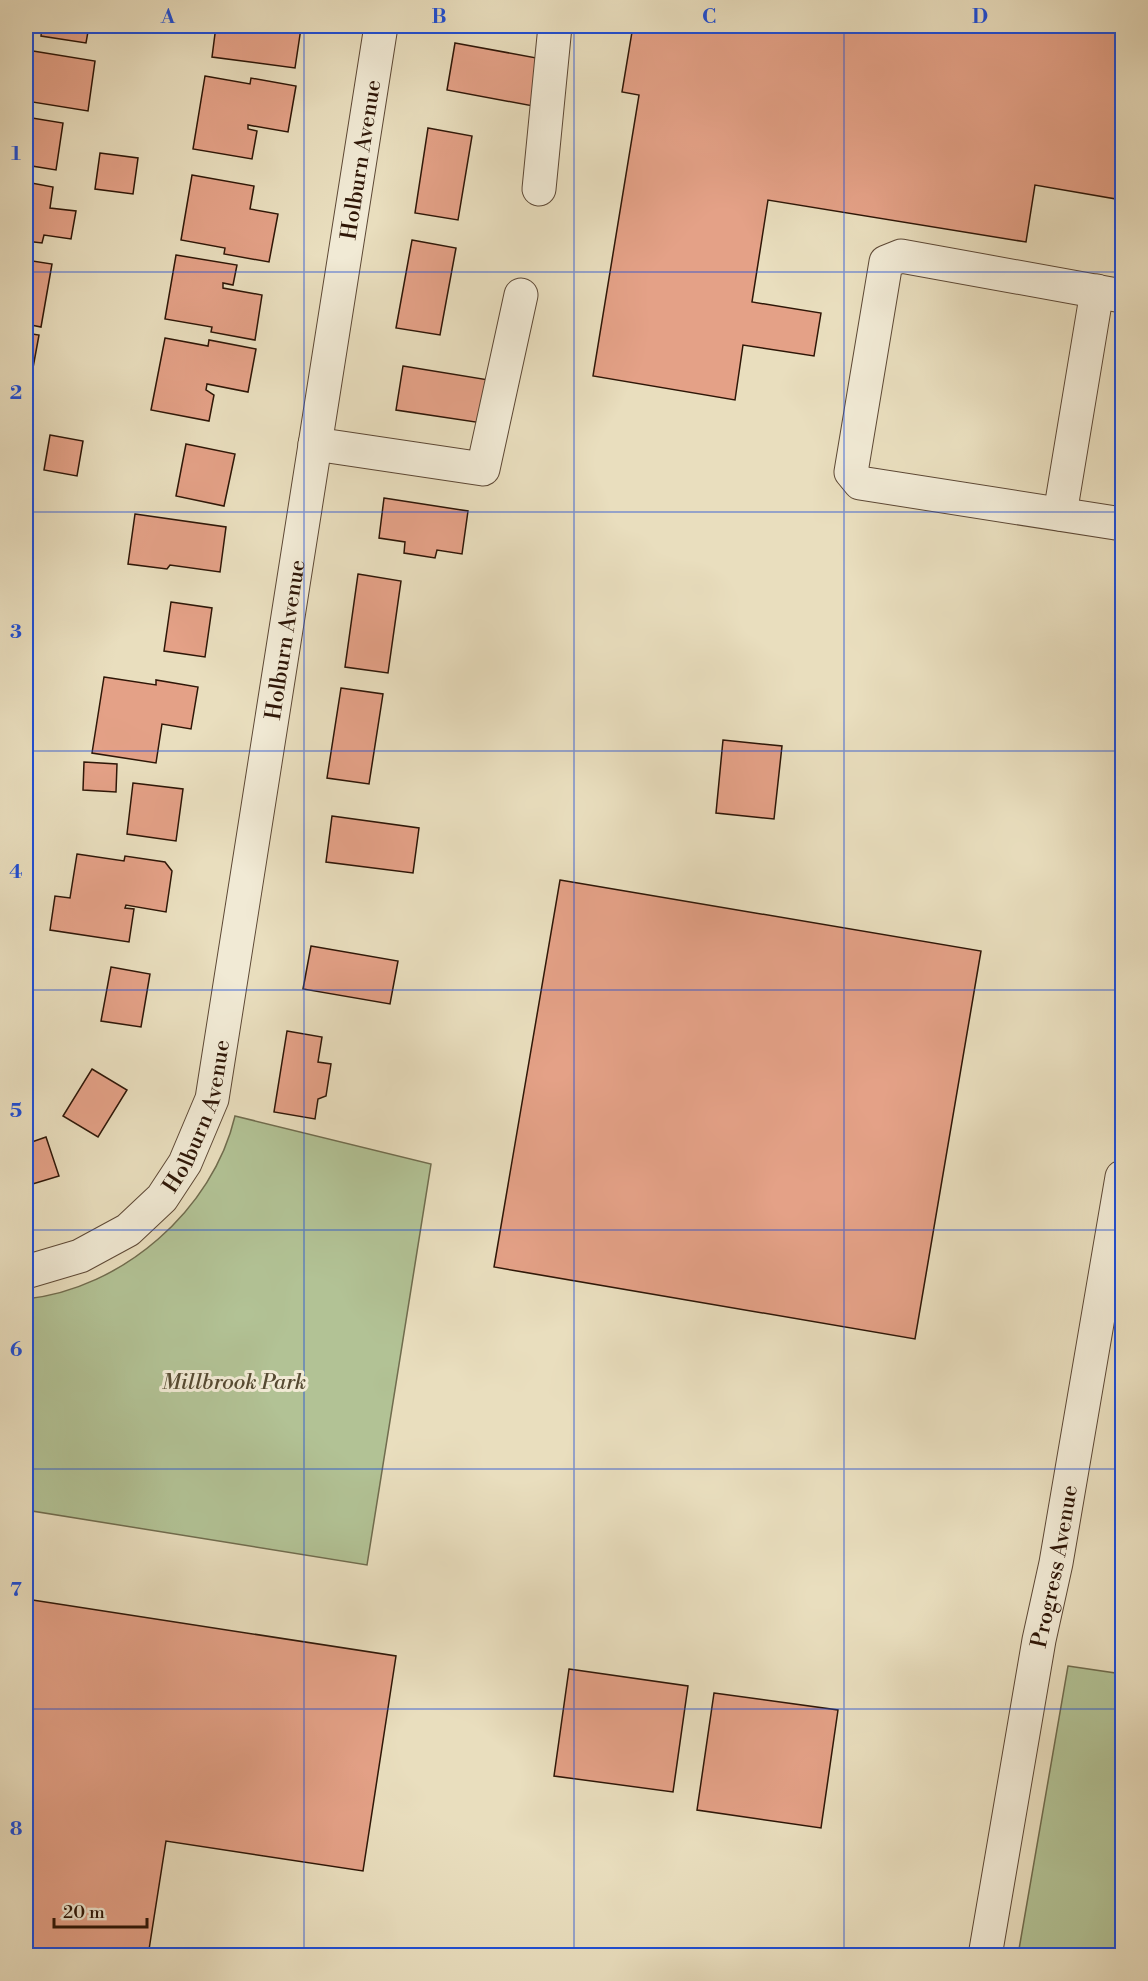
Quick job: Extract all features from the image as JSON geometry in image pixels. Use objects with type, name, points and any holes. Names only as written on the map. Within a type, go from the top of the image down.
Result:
[{"type":"street","name":"Holburn Avenue","points":[[26,1272],[80,1256],[128,1230],[162,1198],[185,1163],[212,1099],[381,26]]},
{"type":"street","points":[[539,189],[555,26]]},
{"type":"street","points":[[1060,514],[1110,293],[901,256],[886,262],[851,472],[860,483],[1122,524]]},
{"type":"street","points":[[315,444],[483,469],[521,295]]},
{"type":"street","name":"Progress Avenue","points":[[985,1956],[1040,1640],[1056,1563],[1122,1177]]},
{"type":"green space","name":"Millbrook Park","points":[[235,1116],[431,1164],[367,1565],[26,1510],[26,1299],[62,1292],[96,1279],[129,1261],[158,1239],[185,1213],[207,1183],[224,1150]]},
{"type":"green space","points":[[1068,1666],[1122,1674],[1122,1955],[1018,1955]]},
{"type":"building","points":[[42,26],[89,26],[86,43],[41,36]]},
{"type":"building","points":[[216,26],[301,28],[295,68],[212,57]]},
{"type":"building","points":[[633,26],[1122,26],[1122,200],[1035,185],[1026,242],[768,200],[752,302],[821,313],[814,356],[743,345],[735,400],[593,376],[639,95],[622,92]]},
{"type":"building","points":[[455,43],[542,59],[533,106],[447,90]]},
{"type":"building","points":[[33,51],[95,61],[88,111],[26,101]]},
{"type":"building","points":[[205,76],[250,84],[251,78],[296,86],[288,132],[248,125],[248,129],[257,131],[252,159],[193,149]]},
{"type":"building","points":[[26,117],[63,123],[56,170],[26,165]]},
{"type":"building","points":[[428,128],[472,136],[458,220],[415,213]]},
{"type":"building","points":[[100,153],[138,158],[133,194],[95,189]]},
{"type":"building","points":[[192,175],[254,186],[250,209],[278,214],[269,262],[224,254],[225,248],[181,240]]},
{"type":"building","points":[[26,182],[53,187],[50,208],[76,211],[71,239],[44,235],[42,243],[26,241]]},
{"type":"building","points":[[412,240],[456,248],[440,335],[396,328]]},
{"type":"building","points":[[176,255],[237,265],[233,285],[223,283],[223,288],[262,295],[255,340],[211,332],[212,327],[165,319]]},
{"type":"building","points":[[26,260],[52,264],[41,327],[26,324]]},
{"type":"building","points":[[26,333],[39,335],[28,395],[26,395]]},
{"type":"building","points":[[165,338],[208,346],[209,340],[256,349],[248,392],[207,384],[206,390],[214,395],[209,421],[151,410]]},
{"type":"building","points":[[403,366],[489,380],[482,423],[396,410]]},
{"type":"building","points":[[50,435],[83,441],[77,476],[44,470]]},
{"type":"building","points":[[186,444],[235,454],[224,506],[176,496]]},
{"type":"building","points":[[384,498],[468,511],[462,554],[437,550],[435,558],[404,553],[405,542],[379,538]]},
{"type":"building","points":[[135,514],[226,527],[220,572],[170,565],[167,569],[128,564]]},
{"type":"building","points":[[358,574],[401,581],[388,673],[345,667]]},
{"type":"building","points":[[171,602],[212,608],[205,657],[164,651]]},
{"type":"building","points":[[104,677],[156,685],[156,680],[198,687],[191,729],[162,724],[156,763],[92,753]]},
{"type":"building","points":[[341,688],[383,694],[369,784],[327,778]]},
{"type":"building","points":[[723,740],[782,746],[774,819],[716,813]]},
{"type":"building","points":[[84,762],[117,764],[116,792],[83,790]]},
{"type":"building","points":[[133,783],[183,789],[176,841],[127,834]]},
{"type":"building","points":[[332,816],[419,828],[413,873],[326,862]]},
{"type":"building","points":[[77,854],[124,861],[125,856],[165,862],[172,871],[166,912],[126,905],[125,908],[134,909],[129,942],[50,930],[55,896],[70,898]]},
{"type":"building","points":[[560,880],[981,951],[915,1339],[494,1267]]},
{"type":"building","points":[[311,946],[398,961],[390,1004],[303,989]]},
{"type":"building","points":[[111,967],[150,974],[141,1027],[101,1021]]},
{"type":"building","points":[[287,1031],[322,1037],[318,1062],[331,1064],[326,1096],[318,1099],[315,1119],[274,1112]]},
{"type":"building","points":[[92,1069],[127,1090],[98,1137],[63,1116]]},
{"type":"building","points":[[46,1137],[59,1176],[26,1186],[26,1144]]},
{"type":"building","points":[[26,1599],[396,1656],[363,1871],[166,1841],[148,1956],[121,1952],[120,1956],[26,1956]]},
{"type":"building","points":[[569,1669],[688,1686],[673,1792],[554,1776]]},
{"type":"building","points":[[714,1693],[838,1710],[821,1828],[697,1810]]}]
